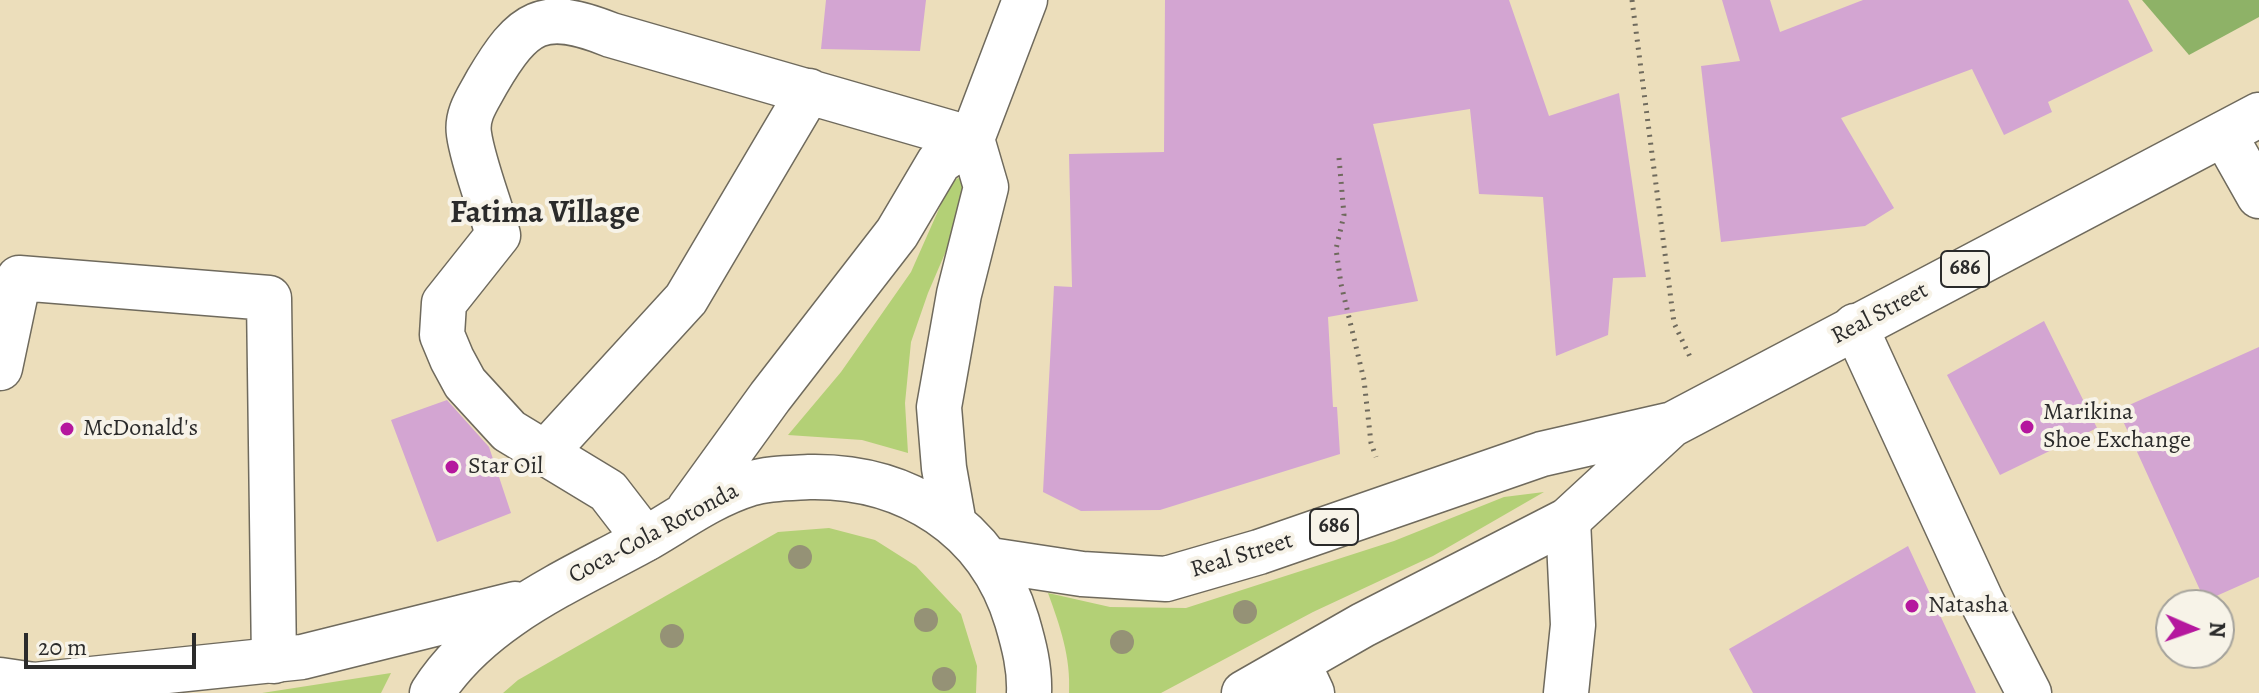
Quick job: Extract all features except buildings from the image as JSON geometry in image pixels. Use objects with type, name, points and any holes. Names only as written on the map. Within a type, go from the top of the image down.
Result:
[{"type":"main road","points":[[685,515],[770,397],[897,233],[939,162],[972,139],[1025,0]]},
{"type":"main road","points":[[645,539],[608,491],[509,431],[465,383],[442,335],[444,303],[498,235],[469,133],[469,113],[520,34],[539,23],[573,23],[972,139]]},
{"type":"main road","points":[[545,453],[686,299],[809,91]]},
{"type":"main road","points":[[2241,124],[2259,196]]},
{"type":"main road","name":"Real Street","points":[[1244,693],[1305,678],[1363,625],[1568,520],[1671,425],[2241,124]]},
{"type":"main road","points":[[954,524],[944,468],[939,407],[956,308],[986,187],[972,139]]},
{"type":"main road","points":[[0,368],[19,278],[269,298],[274,661]]},
{"type":"main road","points":[[1855,326],[1981,600],[2029,693]]},
{"type":"main road","name":"Real Street","points":[[990,560],[1082,574],[1166,579],[1259,552],[1542,454],[1671,425]]},
{"type":"main road","name":"Coca-Cola Rotonda","points":[[432,693],[445,673],[477,642],[533,599],[749,483],[820,477],[884,487],[921,501],[954,524],[990,560],[1002,581],[1021,635],[1028,663],[1029,693]]},
{"type":"main road","points":[[1566,693],[1573,625],[1568,520]]},
{"type":"main road","points":[[0,680],[34,685],[302,657],[533,599]]},
{"type":"path","points":[[1632,0],[1674,323],[1712,403]]},
{"type":"path","points":[[1339,158],[1344,215],[1336,249],[1341,284],[1357,346],[1371,443],[1393,507]]},
{"type":"green space","points":[[2142,0],[2259,0],[2259,17],[2189,55]]},
{"type":"green space","points":[[969,170],[958,223],[911,342],[905,403],[908,453],[862,440],[788,435],[841,372],[911,272],[950,184]]},
{"type":"green space","points":[[1544,492],[1433,556],[1313,612],[1161,693],[1069,693],[1066,654],[1048,593],[1110,607],[1186,608],[1394,541],[1504,497]]},
{"type":"green space","points":[[829,528],[875,540],[916,566],[961,614],[977,666],[976,693],[503,693],[518,680],[778,532]]},
{"type":"green space","points":[[391,673],[381,693],[262,693]]},
{"type":"place","name":"Marikina Shoe Exchange","points":[[2027,427]]},
{"type":"place","name":"McDonald's","points":[[67,429]]},
{"type":"place","name":"Star Oil","points":[[452,467]]},
{"type":"place","name":"Natasha","points":[[1912,606]]},
{"type":"district","name":"Fatima Village","points":[[545,214]]}]
